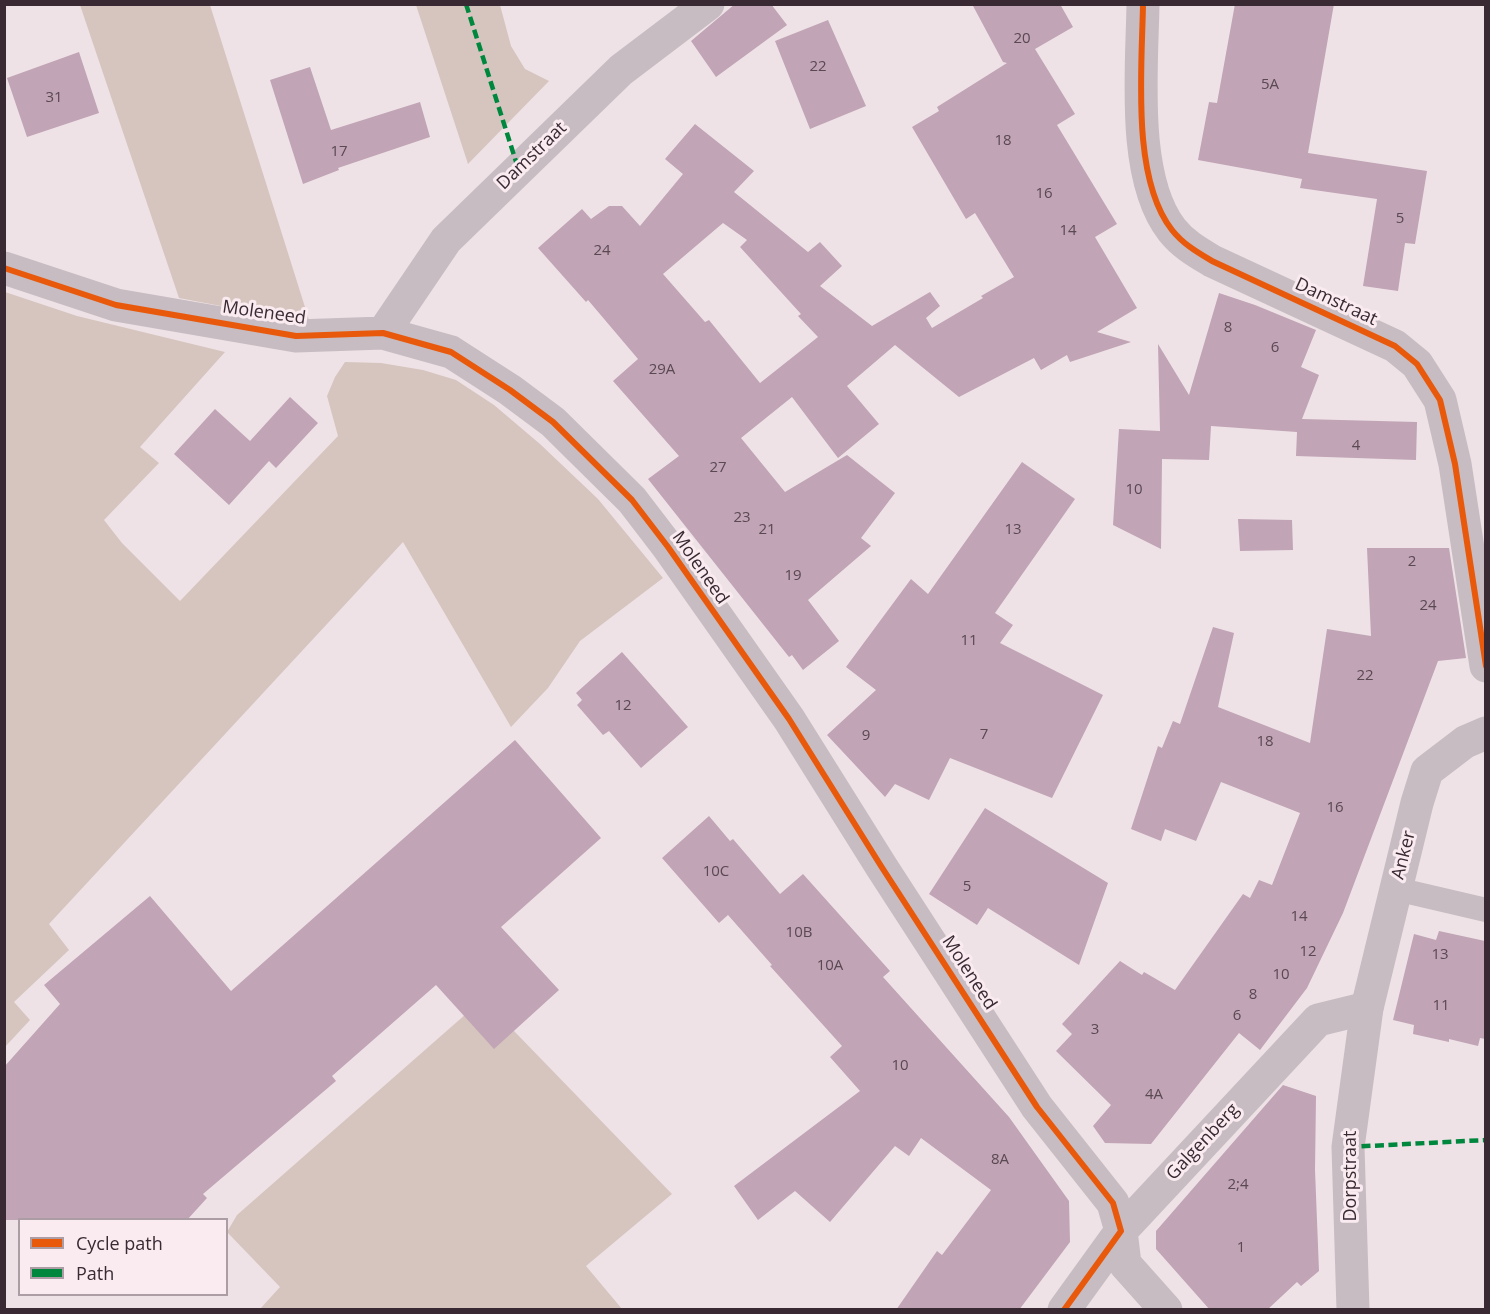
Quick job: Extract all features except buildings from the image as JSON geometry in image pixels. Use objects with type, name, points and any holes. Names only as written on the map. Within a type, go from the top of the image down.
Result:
[{"type":"street","name":"Damstraat","points":[[383,333],[446,240],[621,70],[708,4]]},
{"type":"street","name":"Damstraat","points":[[1143,4],[1141,117],[1146,158],[1156,202],[1171,229],[1187,246],[1212,261],[1395,346],[1417,364],[1440,400],[1455,464],[1485,666]]},
{"type":"street","name":"Moleneed","points":[[4,268],[116,304],[296,336],[383,333],[451,352],[510,390],[553,422],[632,500],[668,547],[789,719],[880,866],[1037,1107],[1113,1203],[1121,1231],[1125,1264],[1166,1310]]},
{"type":"street","name":"Anker","points":[[1367,1008],[1417,803],[1427,771],[1465,742],[1485,733]]},
{"type":"street","name":"Galgenberg","points":[[1064,1310],[1121,1231],[1318,1020],[1367,1008]]},
{"type":"street","name":"Dorpstraat","points":[[1353,1310],[1348,1147],[1367,1008]]},
{"type":"lane","points":[[1396,889],[1485,910]]},
{"type":"shaded area","points":[[80,5],[210,5],[310,323],[179,298]]},
{"type":"shaded area","points":[[416,5],[500,5],[511,46],[525,69],[549,81],[468,164]]},
{"type":"shaded area","points":[[5,292],[77,316],[225,352],[140,447],[159,463],[104,520],[122,543],[180,601],[338,436],[327,396],[335,377],[345,362],[381,363],[423,370],[456,380],[494,405],[540,444],[598,499],[663,578],[580,641],[548,688],[511,727],[403,542],[49,924],[69,950],[14,1002],[30,1020],[5,1047]]},
{"type":"shaded area","points":[[483,999],[672,1194],[586,1266],[622,1309],[260,1309],[280,1287],[228,1233],[237,1215]]},
{"type":"marked path","points":[[466,4],[518,168]]},
{"type":"marked path","points":[[1348,1147],[1486,1140]]},
{"type":"cycle path","points":[[1143,4],[1141,90],[1145,153],[1150,182],[1159,208],[1172,230],[1186,244],[1212,261],[1395,346],[1417,364],[1440,400],[1455,464],[1486,666]]},
{"type":"cycle path","points":[[4,268],[116,305],[296,336],[383,333],[451,352],[510,390],[553,422],[632,500],[668,547],[789,719],[1037,1107],[1113,1203],[1121,1231],[1064,1310]]}]
